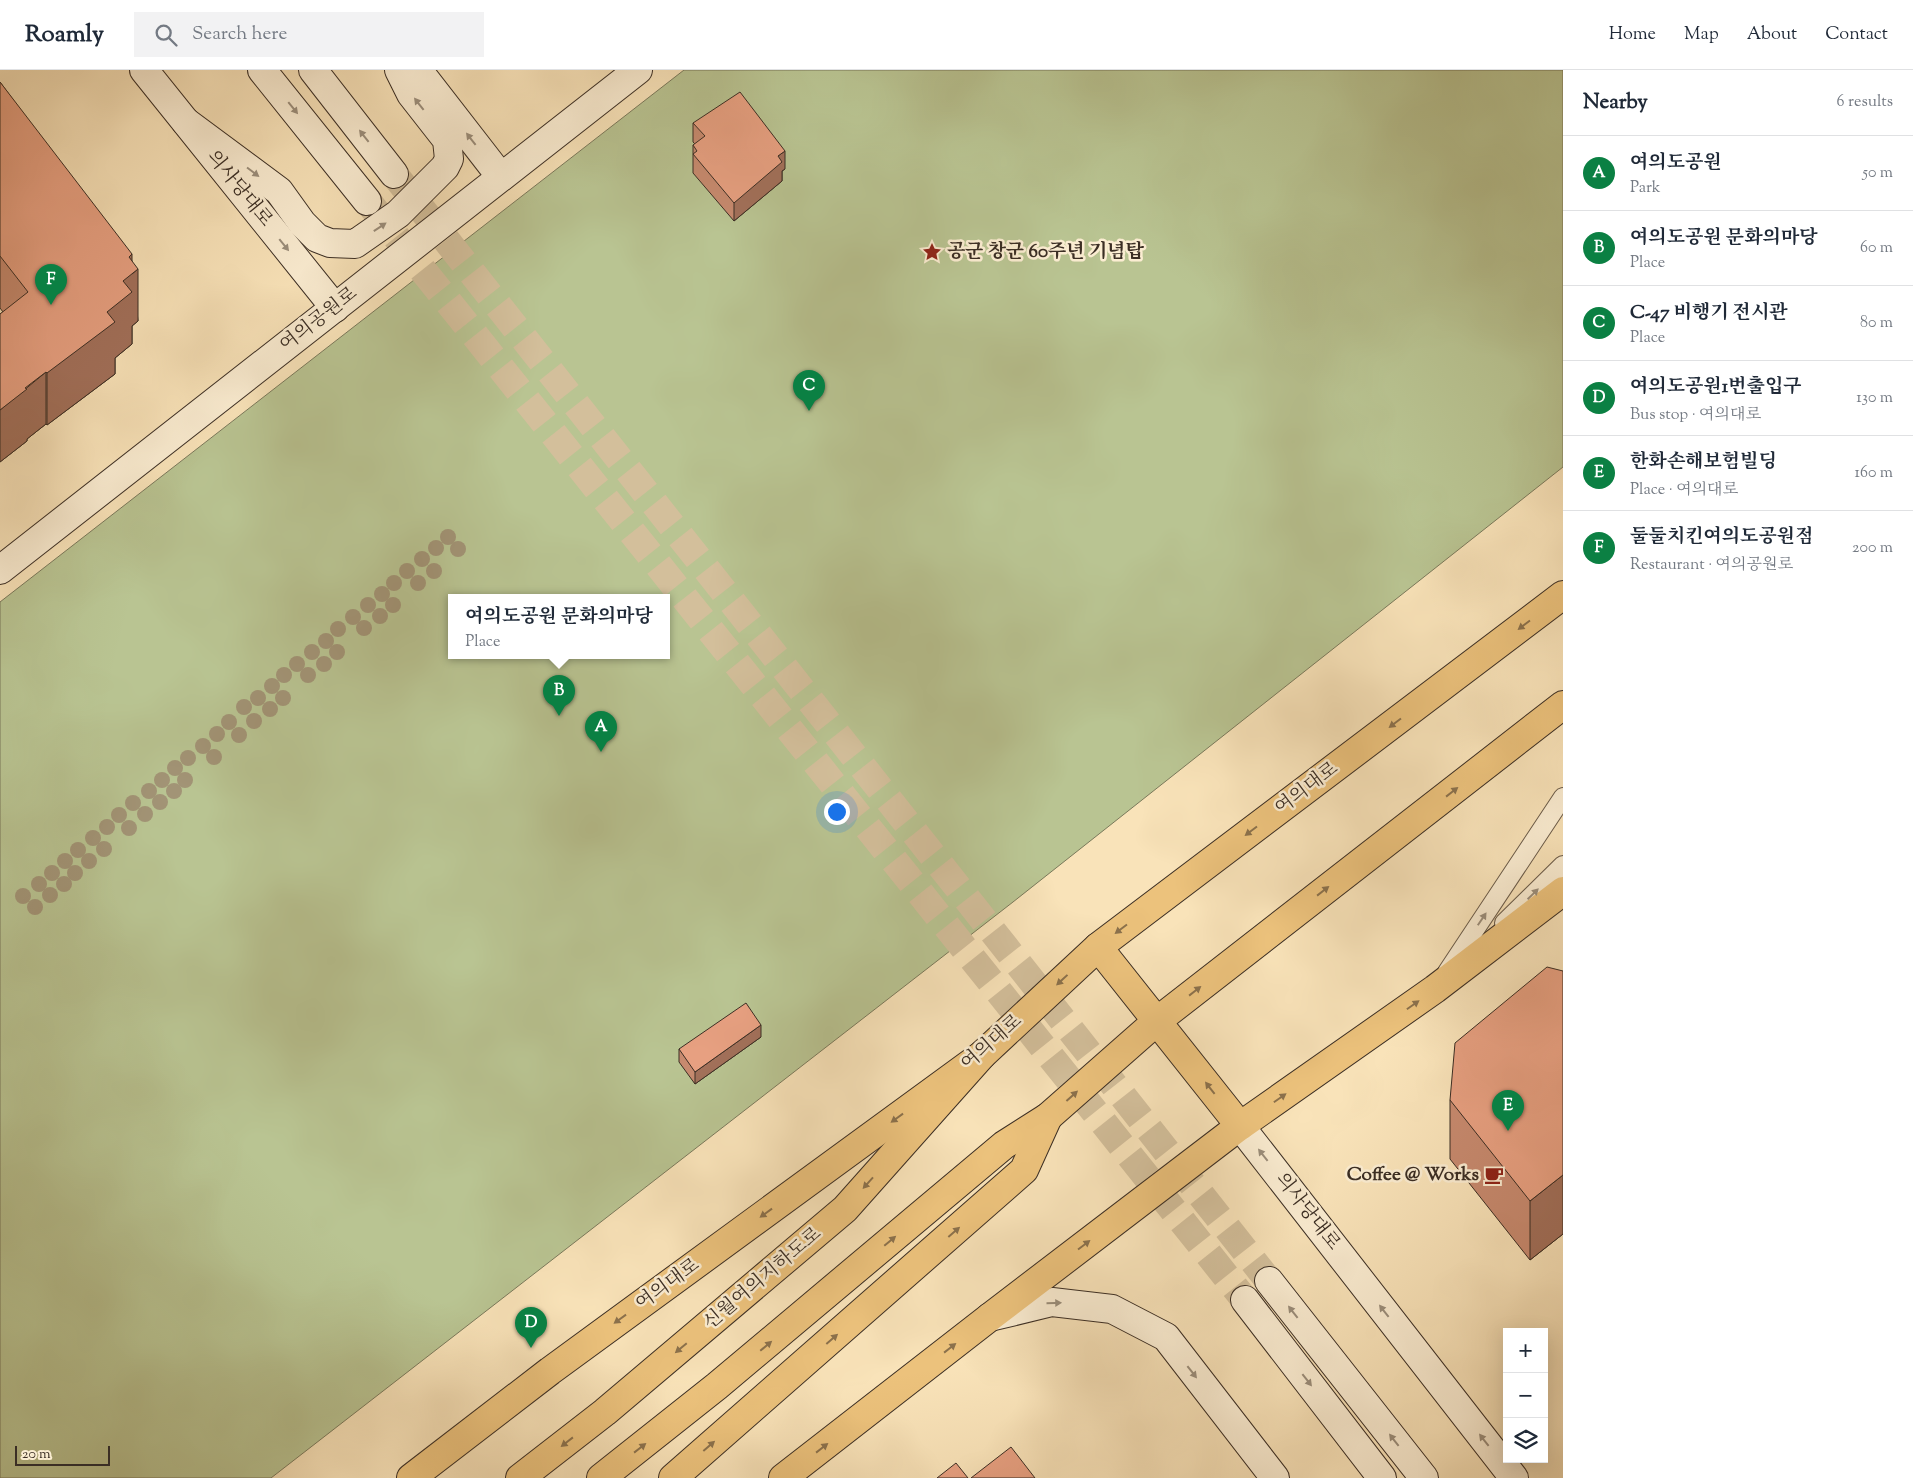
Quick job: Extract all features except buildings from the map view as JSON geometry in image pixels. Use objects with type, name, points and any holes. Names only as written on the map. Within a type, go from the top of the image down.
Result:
[{"type":"main road","name":"의사당대로","points":[[144,70],[335,308]]},
{"type":"main road","points":[[262,70],[367,201]]},
{"type":"main road","points":[[313,70],[394,174]]},
{"type":"main road","points":[[186,122],[279,191],[302,223],[317,238],[330,243],[355,244],[398,214],[445,168],[449,159],[447,140],[411,94],[399,70]]},
{"type":"main road","points":[[418,70],[501,178]]},
{"type":"main road","name":"여의공원로","points":[[0,570],[638,70]]},
{"type":"main road","name":"여의대로","points":[[411,1478],[550,1370],[982,1055],[1098,947],[1563,595]]},
{"type":"main road","points":[[601,1478],[717,1386],[1004,1145],[1048,1117],[1157,1021],[1563,706]]},
{"type":"main road","points":[[783,1478],[1240,1126],[1435,989],[1563,891]]},
{"type":"main road","name":"의사당대로","points":[[1098,947],[1514,1478]]},
{"type":"main road","name":"신월여의지하도로","points":[[520,1478],[605,1412],[846,1209],[982,1055]]},
{"type":"main road","points":[[673,1478],[1024,1170],[1048,1117]]},
{"type":"main road","points":[[1269,1281],[1424,1478]]},
{"type":"main road","points":[[1245,1300],[1382,1478]]},
{"type":"main road","points":[[990,1317],[1052,1302],[1112,1309],[1166,1337],[1275,1478]]},
{"type":"lane","points":[[1435,989],[1563,797]]},
{"type":"lane","points":[[1435,989],[1563,865]]},
{"type":"green space","points":[[684,70],[1563,70],[1563,467],[1013,902],[271,1478],[0,1478],[0,602]]},
{"type":"tunnel","points":[[394,174],[1269,1281]]},
{"type":"tunnel","points":[[370,204],[1245,1300]]},
{"type":"place","name":"공군 창군 60주년 기념탑","points":[[932,252]]},
{"type":"place","name":"둘둘치킨여의도공원점","points":[[51,305]]},
{"type":"place","name":"C-47 비행기 전시관","points":[[809,411]]},
{"type":"place","name":"여의도공원 문화의마당","points":[[559,716]]},
{"type":"place","name":"여의도공원","points":[[601,752]]},
{"type":"place","name":"한화손해보험빌딩","points":[[1508,1131]]},
{"type":"place","name":"Coffee @ Works","points":[[1494,1175]]},
{"type":"place","name":"여의도공원1번출입구","points":[[531,1348]]}]
